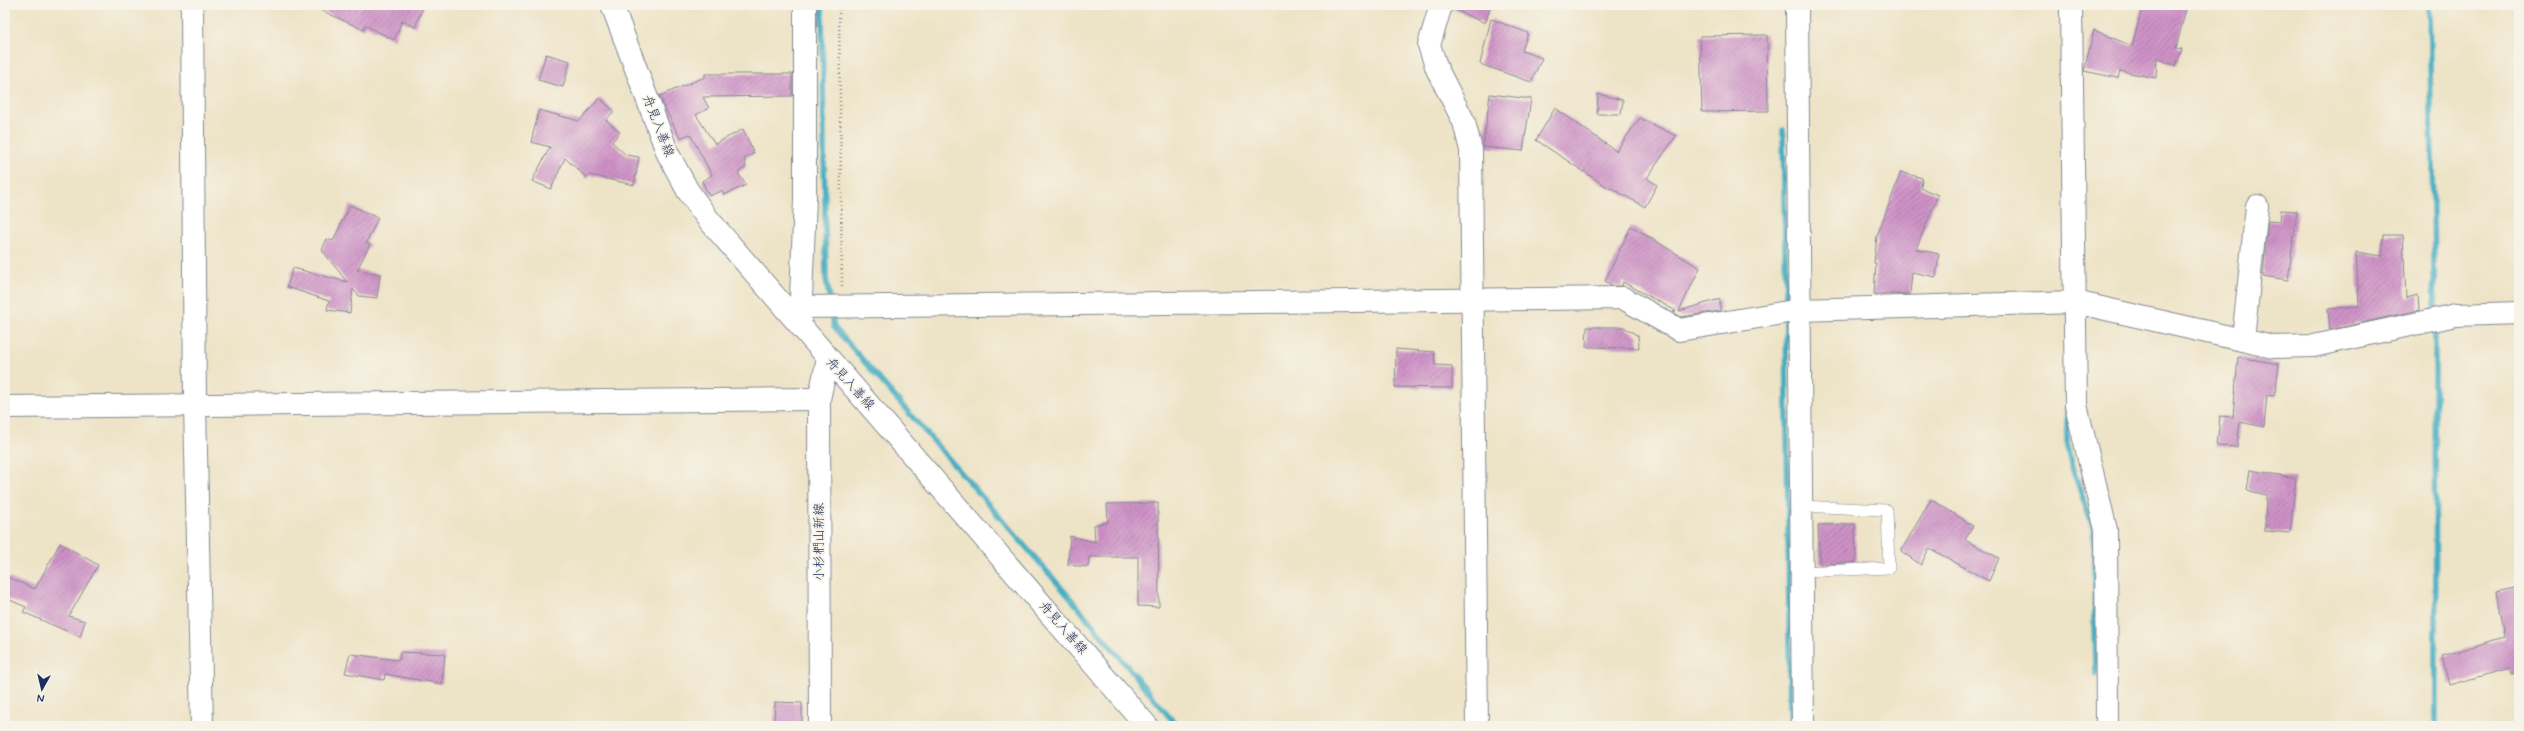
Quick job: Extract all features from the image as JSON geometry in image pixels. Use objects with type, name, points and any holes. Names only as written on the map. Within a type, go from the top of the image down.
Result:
[{"type":"street","points":[[192,5],[195,406],[202,726]]},
{"type":"street","name":"舟見入善線","points":[[612,5],[668,154],[688,191],[708,219],[800,315],[828,359],[897,436],[1147,726]]},
{"type":"street","points":[[805,5],[805,199],[800,315],[841,306],[1623,298],[1679,330],[1800,310],[2075,302],[2273,347],[2313,346],[2456,315],[2519,313]]},
{"type":"street","points":[[1441,5],[1429,45],[1437,69],[1464,122],[1471,150],[1477,726]]},
{"type":"street","points":[[1797,5],[1803,726]]},
{"type":"street","points":[[2071,5],[2076,405],[2106,530],[2107,726]]},
{"type":"street","points":[[2243,340],[2257,206]]},
{"type":"street","name":"小杉椚山新線","points":[[820,726],[819,399],[828,359]]},
{"type":"street","points":[[5,408],[819,399]]},
{"type":"lane","points":[[1800,506],[1887,510],[1889,568],[1801,572]]},
{"type":"path","points":[[839,5],[843,256],[841,306]]},
{"type":"building","points":[[310,5],[424,5],[415,27],[402,21],[394,40],[365,25],[364,30]]},
{"type":"building","points":[[1453,5],[1491,5],[1485,23],[1453,9]]},
{"type":"building","points":[[2143,5],[2187,5],[2176,48],[2182,49],[2176,66],[2157,58],[2156,78],[2120,71],[2118,78],[2084,71],[2094,30],[2132,46]]},
{"type":"building","points":[[1491,19],[1528,33],[1522,51],[1542,58],[1531,82],[1480,64]]},
{"type":"building","points":[[1767,35],[1768,111],[1702,112],[1700,36]]},
{"type":"building","points":[[546,54],[570,61],[563,87],[538,80]]},
{"type":"building","points":[[705,74],[792,74],[792,96],[703,97],[709,108],[696,115],[715,144],[743,129],[754,153],[744,159],[746,167],[738,173],[746,185],[724,195],[722,191],[709,196],[702,181],[712,175],[690,134],[680,138],[659,96],[705,77]]},
{"type":"building","points":[[1490,94],[1531,99],[1523,151],[1483,147]]},
{"type":"building","points":[[1598,94],[1623,100],[1621,114],[1597,114]]},
{"type":"building","points":[[600,98],[614,111],[606,120],[620,132],[612,142],[626,155],[639,157],[634,185],[590,175],[587,178],[565,158],[551,189],[532,181],[550,147],[531,142],[539,110],[579,121]]},
{"type":"building","points":[[1555,108],[1616,151],[1640,118],[1676,136],[1647,178],[1657,185],[1645,207],[1611,188],[1610,189],[1536,140]]},
{"type":"building","points":[[1901,172],[1922,178],[1921,188],[1938,195],[1916,249],[1939,254],[1936,277],[1912,272],[1910,294],[1874,294],[1876,263],[1874,263],[1877,236]]},
{"type":"building","points":[[350,205],[378,218],[366,243],[370,244],[357,270],[380,274],[377,298],[359,296],[353,289],[350,313],[327,310],[329,301],[287,287],[293,268],[347,282],[322,250],[327,239],[333,241]]},
{"type":"building","points":[[2281,210],[2297,211],[2288,280],[2263,276],[2268,221],[2280,222]]},
{"type":"building","points":[[1631,226],[1700,268],[1679,311],[1720,299],[1720,311],[1681,317],[1673,312],[1676,311],[1623,282],[1622,286],[1613,286],[1605,281]]},
{"type":"building","points":[[2383,235],[2403,235],[2406,298],[2418,295],[2419,310],[2330,330],[2328,309],[2359,306],[2356,252],[2382,256]]},
{"type":"building","points":[[1587,327],[1624,327],[1638,336],[1639,348],[1586,347]]},
{"type":"building","points":[[1396,349],[1434,352],[1435,365],[1452,366],[1452,388],[1395,387]]},
{"type":"building","points":[[2238,357],[2279,364],[2275,396],[2267,395],[2264,427],[2240,422],[2237,447],[2217,446],[2220,416],[2233,417]]},
{"type":"building","points":[[2250,470],[2296,478],[2290,533],[2265,531],[2266,495],[2247,490]]},
{"type":"building","points":[[1931,499],[1973,526],[1965,540],[1999,558],[1989,581],[1929,548],[1921,565],[1901,551]]},
{"type":"building","points":[[1158,503],[1159,607],[1138,606],[1138,557],[1089,557],[1088,567],[1068,565],[1070,536],[1095,542],[1094,525],[1108,522],[1107,504]]},
{"type":"building","points":[[1855,524],[1856,562],[1820,564],[1818,525]]},
{"type":"building","points":[[60,543],[98,565],[69,616],[85,621],[80,637],[23,612],[26,607],[5,598],[5,576],[35,589]]},
{"type":"building","points":[[2519,587],[2519,673],[2511,674],[2510,668],[2449,685],[2442,656],[2504,637],[2496,592]]},
{"type":"building","points":[[400,652],[445,654],[442,684],[385,674],[384,680],[345,673],[350,654],[399,660]]},
{"type":"building","points":[[775,702],[802,703],[802,726],[774,723]]},
{"type":"waterway","points":[[822,5],[826,278],[830,302]]},
{"type":"waterway","points":[[2429,5],[2435,315]]},
{"type":"waterway","points":[[1783,130],[1786,308]]},
{"type":"waterway","points":[[831,311],[834,327],[1072,600],[1177,726]]},
{"type":"waterway","points":[[1786,317],[1790,726]]},
{"type":"waterway","points":[[2435,323],[2436,726]]},
{"type":"waterway","points":[[2067,407],[2067,447],[2072,467],[2093,527],[2096,674]]}]
